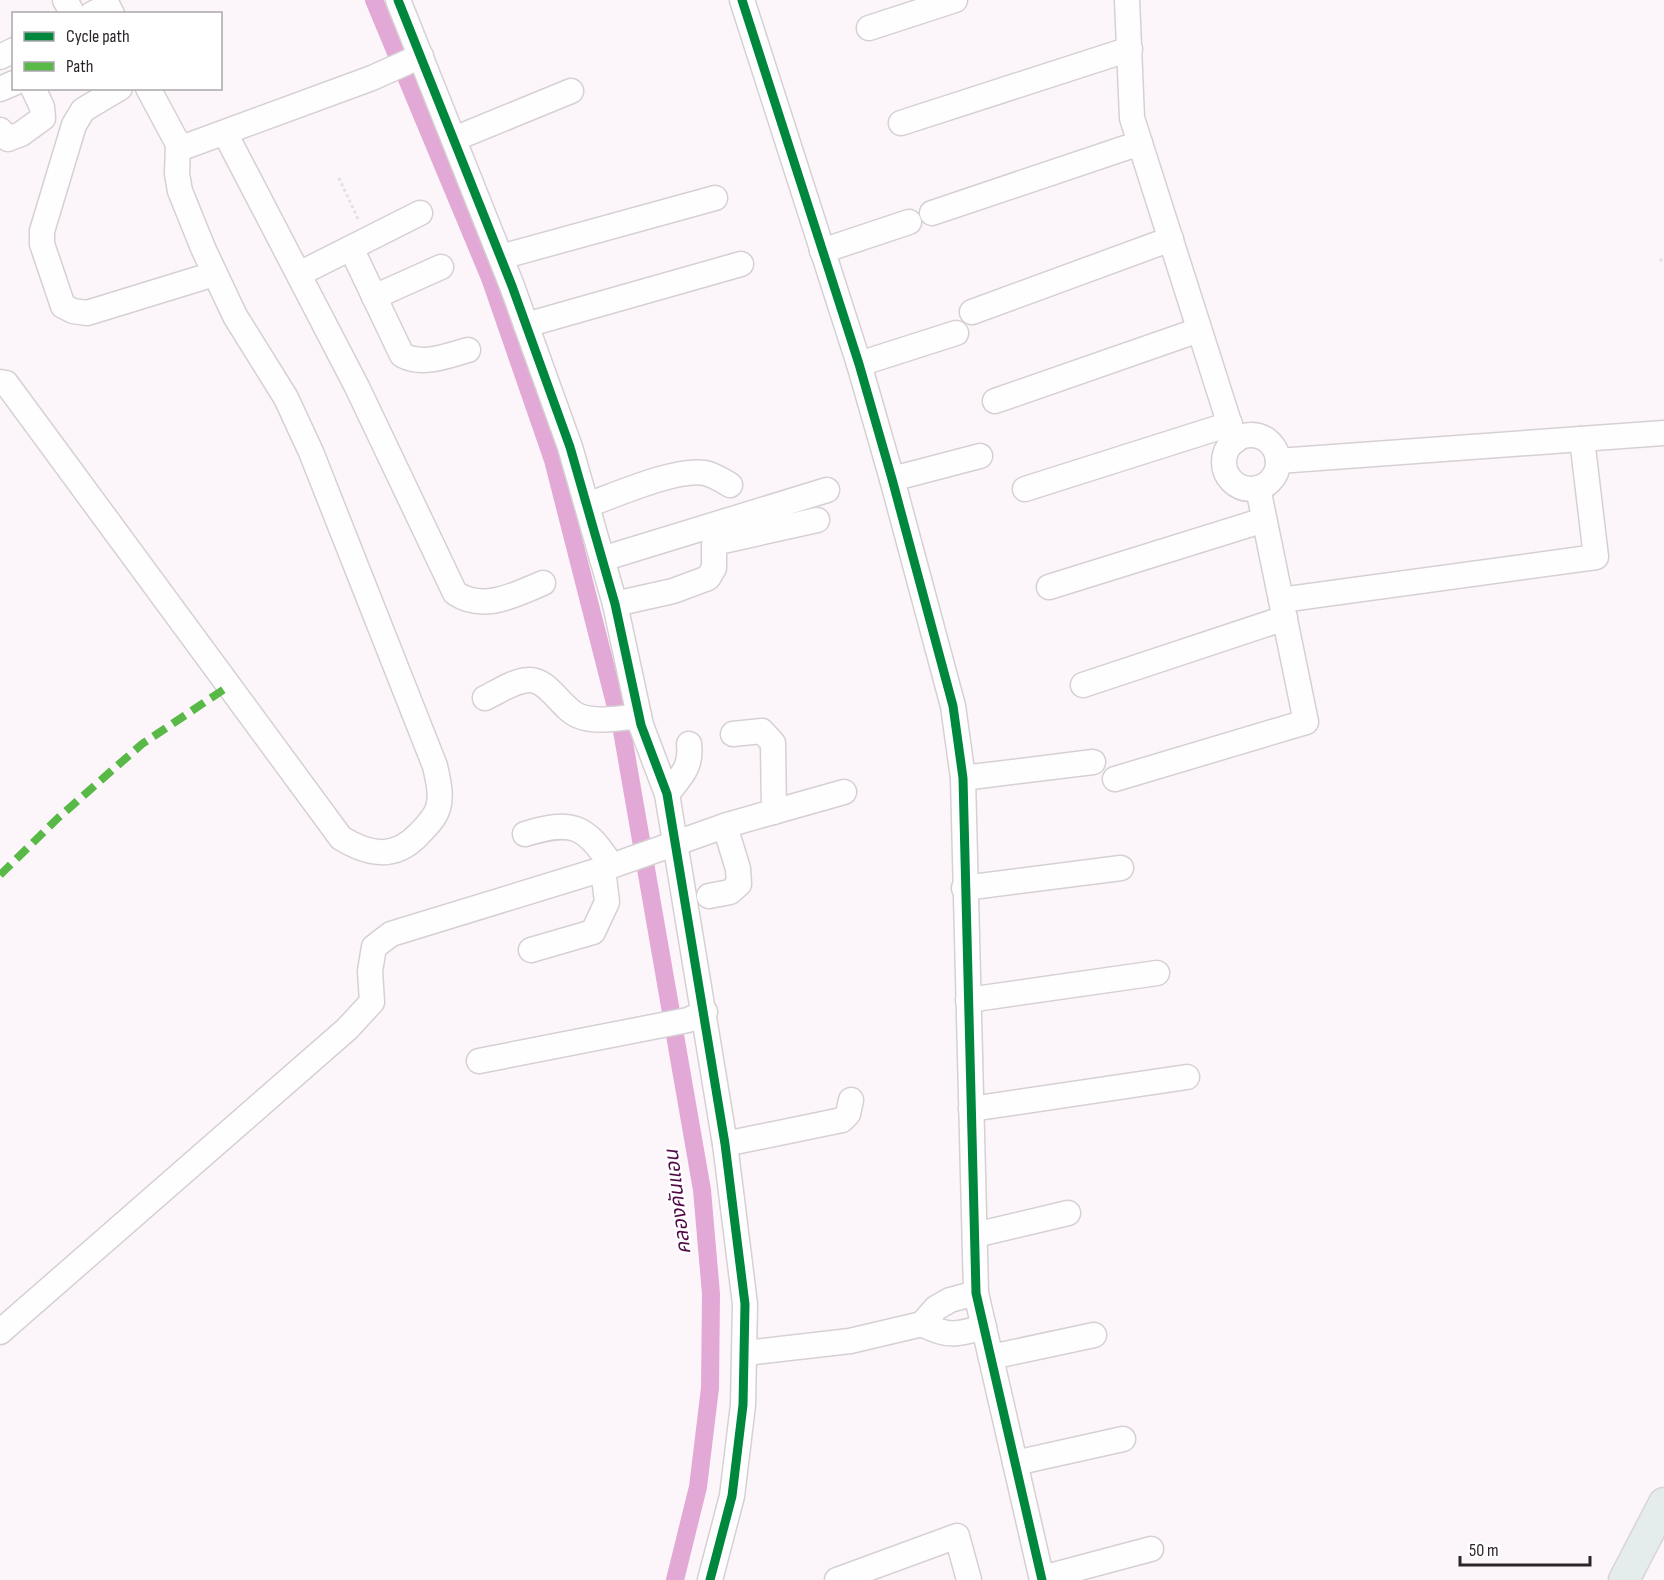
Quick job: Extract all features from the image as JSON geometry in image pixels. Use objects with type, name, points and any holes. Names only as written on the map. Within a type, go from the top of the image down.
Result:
[{"type":"main road","points":[[1624,1580],[1664,1503]]},
{"type":"street","points":[[398,0],[415,58],[454,139],[501,257],[587,505],[615,604],[632,717],[667,794],[696,1016],[725,1144],[745,1304],[746,1353],[732,1496],[710,1580]]},
{"type":"street","points":[[742,0],[859,364],[953,706],[963,778],[976,1293],[1042,1579],[1151,1550]]},
{"type":"street","points":[[869,28],[955,0]]},
{"type":"street","points":[[1025,489],[1232,432],[1242,437],[1258,436],[1272,444],[1278,461],[1273,478],[1258,488],[1239,486],[1227,473],[1225,455],[1232,432],[1132,118],[1127,0]]},
{"type":"street","points":[[901,123],[1130,49]]},
{"type":"street","points":[[177,144],[187,146],[225,133],[372,78],[415,58]]},
{"type":"street","points":[[0,130],[8,139],[21,134],[43,118],[42,107],[34,90]]},
{"type":"street","points":[[117,90],[83,110],[74,125],[42,231],[42,244],[63,306],[73,311],[87,312],[214,274]]},
{"type":"street","points":[[0,381],[6,383],[341,838],[374,854],[394,853],[412,842],[427,826],[438,809],[440,790],[435,766],[311,452],[285,398],[235,316],[214,274],[180,191],[177,174],[177,144],[149,90]]},
{"type":"street","points":[[454,139],[572,91]]},
{"type":"street","points":[[225,133],[357,387],[455,593],[465,600],[484,603],[506,598],[543,583]]},
{"type":"street","points":[[932,213],[1140,143]]},
{"type":"street","points":[[501,257],[715,198]]},
{"type":"street","points":[[299,274],[420,213]]},
{"type":"street","points":[[822,251],[909,222]]},
{"type":"street","points":[[972,312],[1171,239]]},
{"type":"street","points":[[359,243],[374,297],[402,355],[412,360],[429,360],[468,350]]},
{"type":"street","points":[[526,325],[741,264]]},
{"type":"street","points":[[374,297],[441,267]]},
{"type":"street","points":[[995,401],[1199,330]]},
{"type":"street","points":[[859,364],[956,333]]},
{"type":"street","points":[[1278,461],[1664,433]]},
{"type":"street","points":[[1083,685],[1283,609],[1596,557],[1582,439]]},
{"type":"street","points":[[892,479],[980,456]]},
{"type":"street","points":[[587,505],[656,481],[695,472],[718,477],[730,485]]},
{"type":"street","points":[[1115,779],[1306,722],[1258,488]]},
{"type":"street","points":[[603,559],[827,489]]},
{"type":"street","points":[[615,604],[673,591],[708,578],[714,568],[714,543],[817,520]]},
{"type":"street","points":[[1049,587],[1264,520]]},
{"type":"street","points":[[485,698],[517,682],[529,679],[540,681],[565,708],[580,716],[596,719],[632,717]]},
{"type":"street","points":[[733,734],[762,731],[773,743],[774,812]]},
{"type":"street","points":[[667,794],[687,770],[691,758],[689,744]]},
{"type":"street","points":[[963,778],[1093,762]]},
{"type":"street","points":[[0,1332],[347,1029],[372,1002],[370,970],[374,947],[391,934],[611,866],[725,826],[844,792]]},
{"type":"street","points":[[525,834],[555,825],[580,830],[598,844],[611,866],[607,902],[593,932],[531,950]]},
{"type":"street","points":[[709,896],[730,892],[739,884],[738,869],[725,826]]},
{"type":"street","points":[[964,888],[1121,868]]},
{"type":"street","points":[[968,1000],[1157,973]]},
{"type":"street","points":[[479,1061],[661,1026],[696,1016]]},
{"type":"street","points":[[971,1109],[1187,1077]]},
{"type":"street","points":[[725,1144],[842,1120],[848,1114],[851,1100]]},
{"type":"street","points":[[975,1235],[1068,1212]]},
{"type":"street","points":[[746,1353],[849,1341],[922,1324],[936,1308],[950,1300],[976,1293]]},
{"type":"street","points":[[922,1324],[942,1334],[962,1333],[984,1327]]},
{"type":"street","points":[[991,1358],[1094,1335]]},
{"type":"street","points":[[1015,1463],[1123,1439]]},
{"type":"street","points":[[837,1580],[957,1536],[969,1580]]},
{"type":"path","points":[[339,178],[359,243]]},
{"type":"path","points":[[1660,261],[1664,257]]},
{"type":"waterway","name":"คลองคันแอน","points":[[374,0],[490,278],[553,460],[622,731],[702,1190],[711,1294],[710,1388],[698,1487],[675,1580]]},
{"type":"marked path","points":[[0,875],[58,818],[142,744],[229,686]]},
{"type":"cycle path","points":[[398,0],[512,286],[570,447],[615,604],[641,725],[667,794],[725,1144],[745,1304],[743,1405],[732,1496],[710,1580]]},
{"type":"cycle path","points":[[742,0],[859,364],[953,706],[963,778],[976,1293],[1042,1580]]}]
